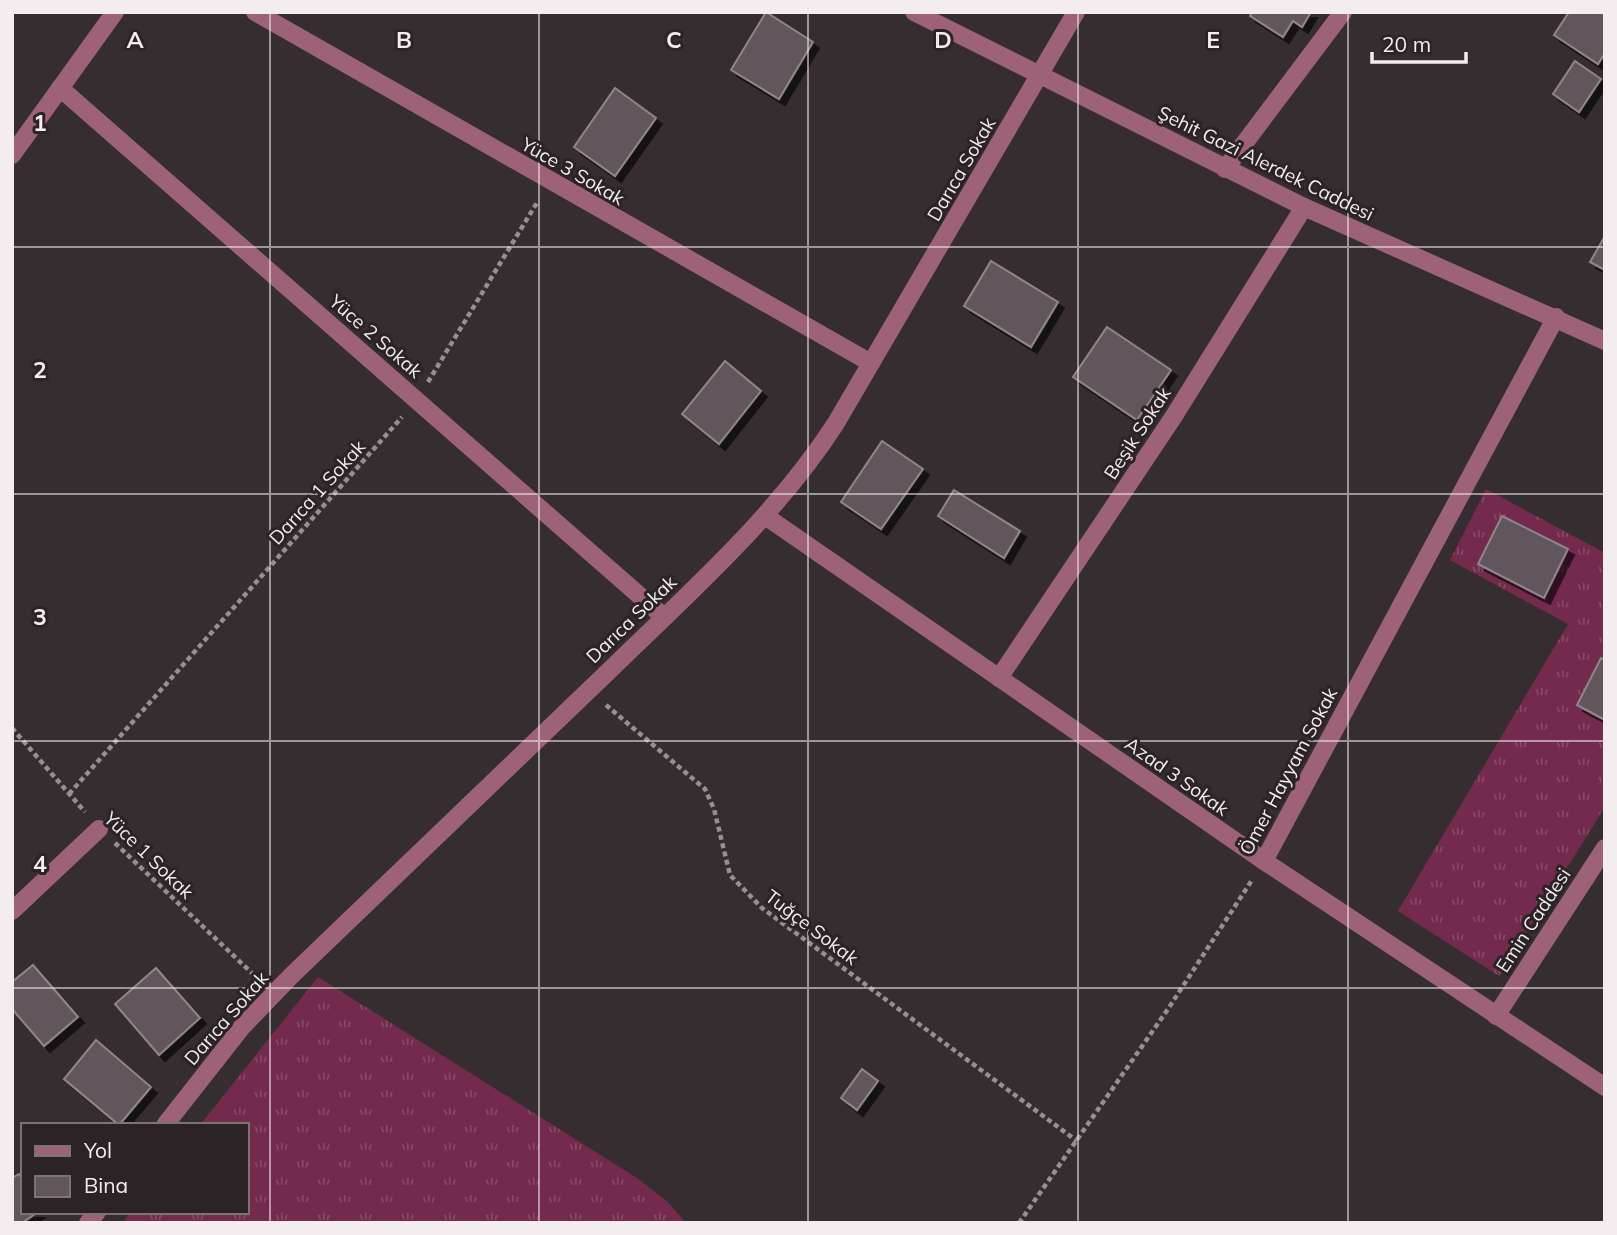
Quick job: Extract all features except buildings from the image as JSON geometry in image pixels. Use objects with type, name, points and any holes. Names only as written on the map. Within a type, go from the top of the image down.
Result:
[{"type":"street","points":[[12,155],[115,12]]},
{"type":"street","name":"Yüce 3 Sokak","points":[[255,12],[871,363]]},
{"type":"street","name":"Şehit Gazi Alerdek Caddesi","points":[[914,12],[1304,208],[1556,317],[1605,341]]},
{"type":"street","name":"Darıca Sokak","points":[[167,1123],[242,1027],[664,617],[765,516],[807,468],[1076,12]]},
{"type":"street","points":[[1225,169],[1343,12]]},
{"type":"street","name":"Yüce 2 Sokak","points":[[60,88],[664,617]]},
{"type":"street","name":"Beşik Sokak","points":[[999,678],[1174,416],[1304,208]]},
{"type":"street","name":"Ömer Hayyam Sokak","points":[[1264,861],[1556,317]]},
{"type":"street","name":"Azad 3 Sokak","points":[[765,516],[1264,861],[1605,1087]]},
{"type":"street","points":[[12,911],[99,829]]},
{"type":"street","name":"Emin Caddesi","points":[[1496,1016],[1605,848]]},
{"type":"path","name":"Darıca 1 Sokak","points":[[69,794],[418,400],[550,182]]},
{"type":"path","name":"Tuğçe Sokak","points":[[589,690],[705,789],[714,809],[730,875],[740,889],[1077,1141]]},
{"type":"path","name":"Yüce 1 Sokak","points":[[12,728],[99,829],[275,994]]},
{"type":"path","name":"Ömer Hayyam Sokak","points":[[1019,1223],[1168,1009],[1264,861]]},
{"type":"green space","points":[[1486,489],[1605,553],[1605,807],[1499,976],[1398,911],[1568,624],[1450,560]]},
{"type":"green space","points":[[318,977],[637,1178],[668,1202],[686,1223],[122,1223],[129,1214],[248,1214],[248,1123],[202,1123]]}]
